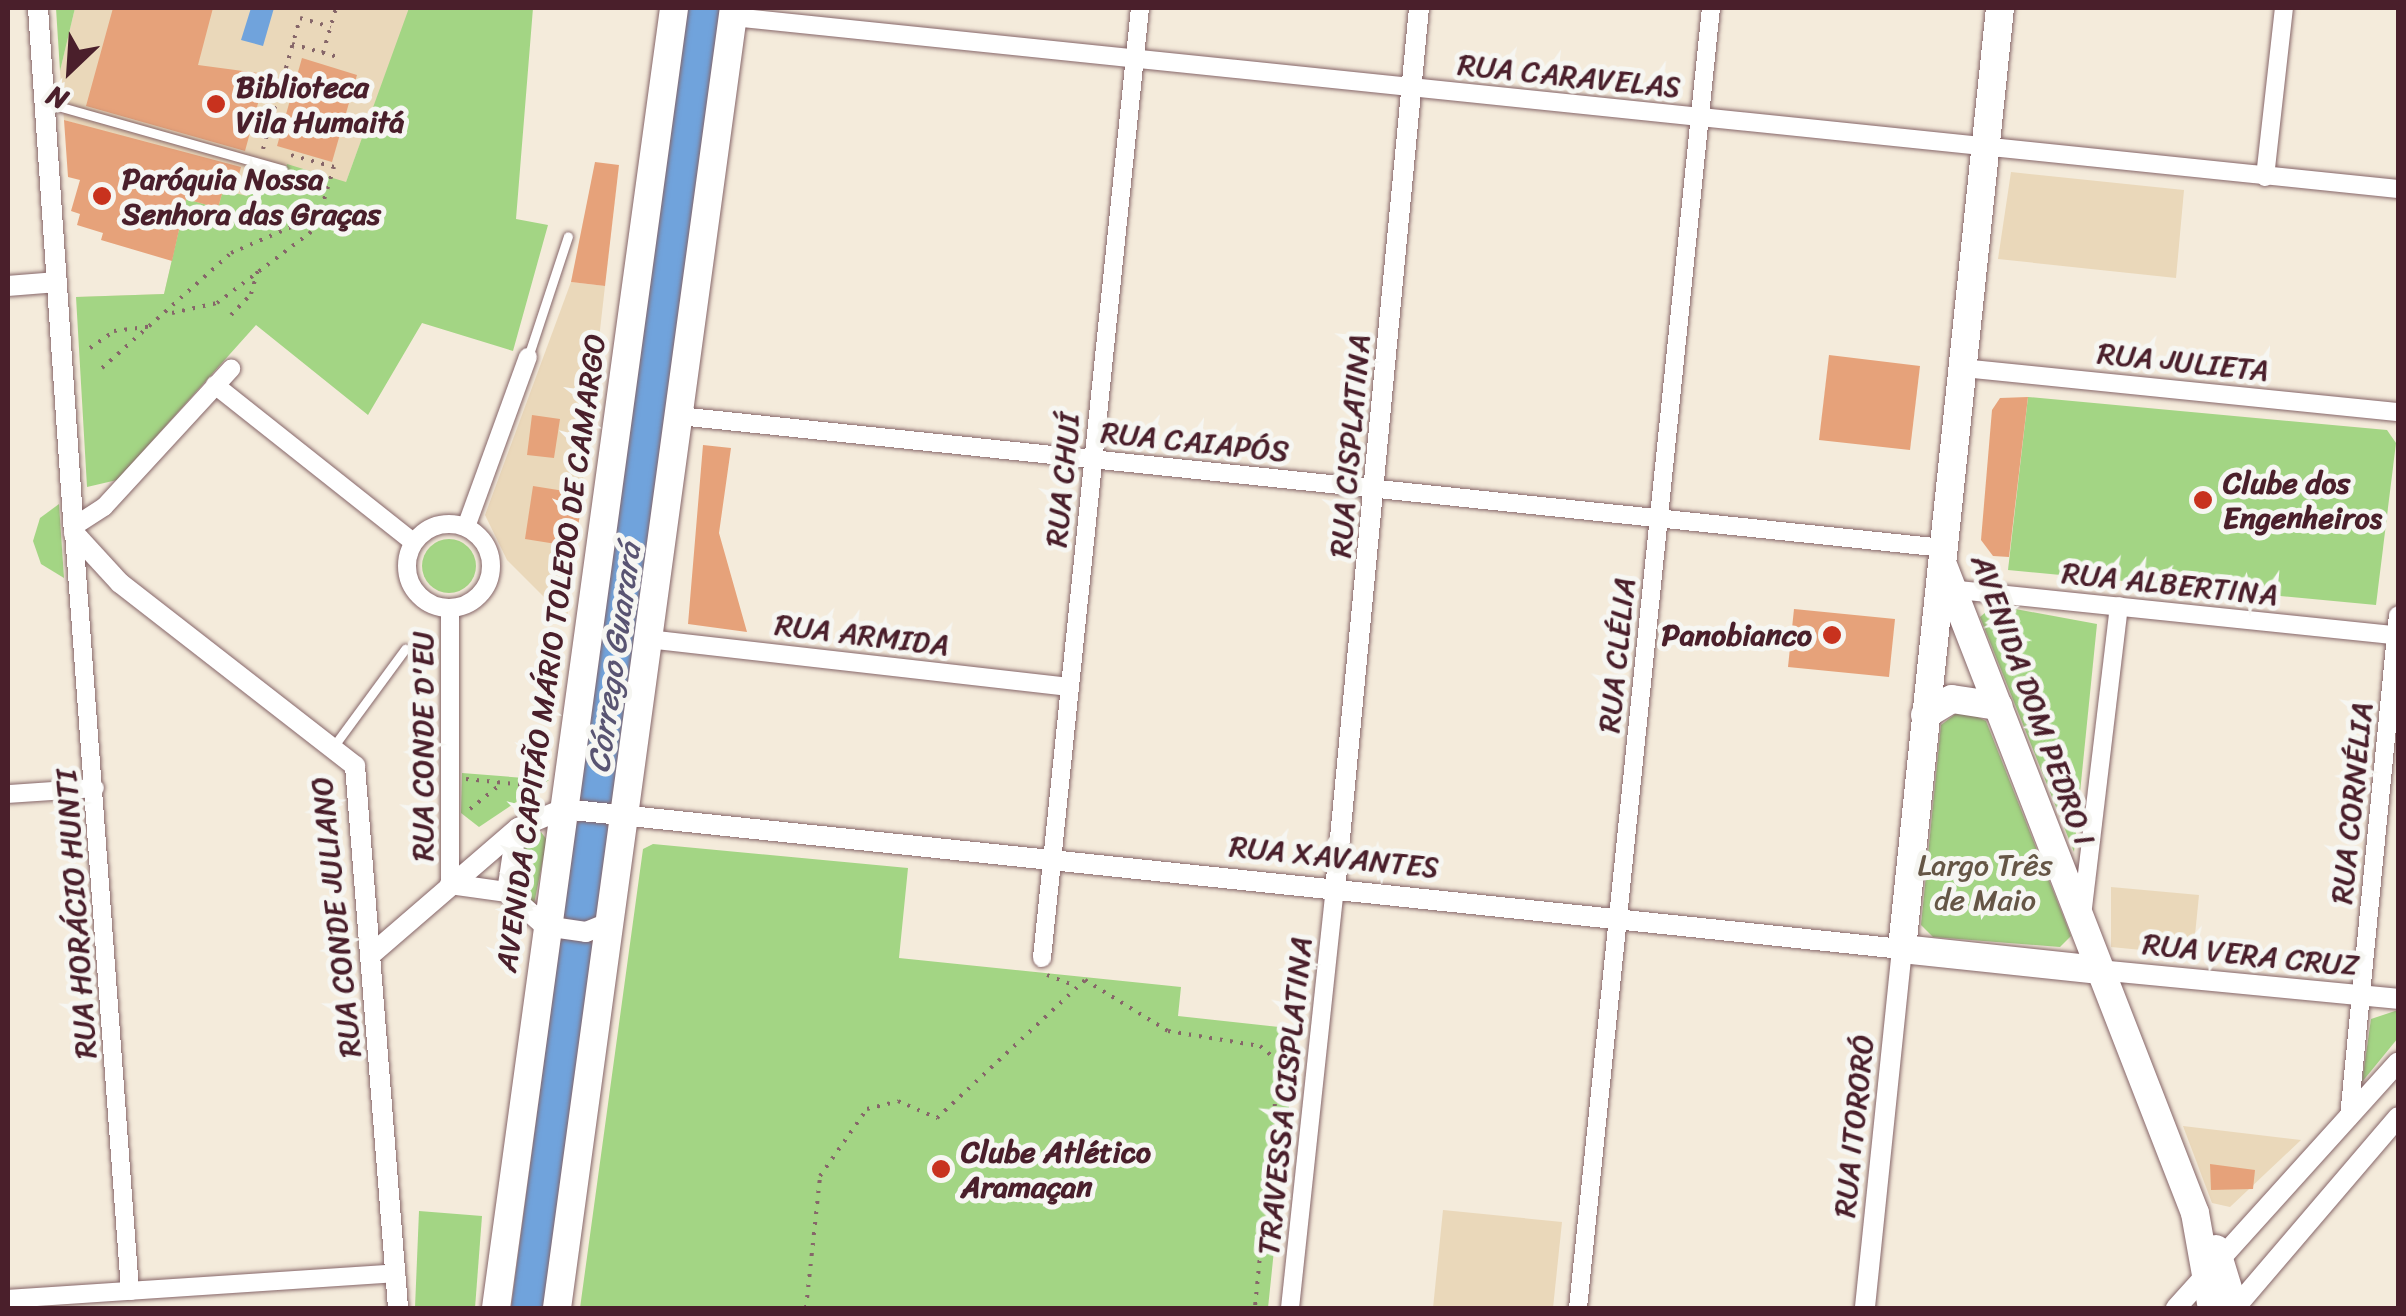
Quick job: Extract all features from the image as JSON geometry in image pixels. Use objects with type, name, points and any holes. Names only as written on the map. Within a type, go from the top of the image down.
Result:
[{"type":"main road","name":"AVENIDA CAPITÃO MÁRIO TOLEDO DE CAMARGO","points":[[496,1308],[569,803],[674,8]]},
{"type":"main road","name":"AVENIDA DOM PEDRO I","points":[[2000,8],[1944,572],[2234,1308]]},
{"type":"main road","points":[[557,1308],[596,928],[613,814],[648,639],[734,12]]},
{"type":"main road","points":[[1902,949],[1925,714],[1944,572]]},
{"type":"main road","points":[[1925,714],[1952,700],[1998,706]]},
{"type":"main road","name":"RUA XAVANTES","points":[[1902,949],[2098,970]]},
{"type":"main road","name":"AVENIDA DOM PEDRO I","points":[[2212,1308],[2215,1263]]},
{"type":"street","points":[[38,8],[74,530]]},
{"type":"street","name":"RUA CHUÍ","points":[[1042,958],[1140,8]]},
{"type":"street","name":"RUA CISPLATINA","points":[[1335,890],[1378,488],[1419,8]]},
{"type":"street","name":"RUA CLÉLIA","points":[[1578,1308],[1712,8]]},
{"type":"street","points":[[2265,177],[2284,8]]},
{"type":"street","name":"RUA CARAVELAS","points":[[734,12],[1134,59],[2398,189]]},
{"type":"street","points":[[8,286],[57,282]]},
{"type":"street","points":[[466,527],[528,356]]},
{"type":"street","name":"RUA JULIETA","points":[[1963,368],[2398,412]]},
{"type":"street","points":[[74,530],[104,507],[231,369]]},
{"type":"street","points":[[215,385],[413,542]]},
{"type":"street","name":"RUA CAIAPÓS","points":[[678,416],[1659,518],[1944,572]]},
{"type":"street","points":[[431,527],[466,527],[483,541],[490,574],[472,602],[450,608],[414,591],[406,561],[413,542],[431,527]]},
{"type":"street","name":"RUA CONDE JULIANO","points":[[74,530],[120,583],[336,743],[360,784],[398,1308]]},
{"type":"street","name":"RUA HORÁCIO HUNTI","points":[[74,530],[130,1291]]},
{"type":"street","name":"RUA ALBERTINA","points":[[1944,572],[2119,606],[2396,635]]},
{"type":"street","points":[[2080,922],[2119,606]]},
{"type":"street","name":"RUA CONDE D'EU","points":[[450,608],[450,884]]},
{"type":"street","name":"RUA CORNÉLIA","points":[[2349,1117],[2398,614]]},
{"type":"street","name":"RUA ARMIDA","points":[[648,639],[1069,687]]},
{"type":"street","points":[[8,794],[94,788]]},
{"type":"street","points":[[373,953],[518,828],[569,803]]},
{"type":"street","name":"RUA XAVANTES","points":[[569,803],[613,814],[1902,949]]},
{"type":"street","points":[[508,892],[518,828]]},
{"type":"street","points":[[450,884],[508,892],[551,927],[596,928]]},
{"type":"street","name":"TRAVESSA CISPLATINA","points":[[1290,1308],[1335,890]]},
{"type":"street","name":"RUA ITORORÓ","points":[[1865,1308],[1902,949]]},
{"type":"street","name":"RUA VERA CRUZ","points":[[2098,970],[2398,999]]},
{"type":"street","points":[[2176,1308],[2398,1062]]},
{"type":"street","points":[[2234,1308],[2398,1117]]},
{"type":"street","points":[[8,1299],[396,1273]]},
{"type":"lane","points":[[44,102],[283,170]]},
{"type":"lane","points":[[528,356],[568,236]]},
{"type":"lane","points":[[336,743],[405,649]]},
{"type":"path","points":[[323,53],[336,8]]},
{"type":"path","points":[[264,165],[300,18],[331,27]]},
{"type":"path","points":[[292,44],[342,58]]},
{"type":"path","points":[[172,313],[217,303],[315,229],[334,168],[283,153],[264,165]]},
{"type":"path","points":[[102,368],[172,313],[231,254],[320,214]]},
{"type":"path","points":[[231,315],[251,294],[258,269]]},
{"type":"path","points":[[90,348],[114,331],[154,326]]},
{"type":"path","points":[[450,776],[503,783],[569,803]]},
{"type":"path","points":[[450,824],[503,783]]},
{"type":"path","points":[[1042,958],[1041,972],[1076,986]]},
{"type":"path","points":[[806,1308],[820,1176],[867,1109],[898,1101],[937,1118],[1076,986],[1092,982],[1168,1031],[1260,1046],[1279,1062],[1255,1308]]},
{"type":"shaded area","points":[[75,8],[410,8],[318,258],[256,324],[76,297],[164,294],[196,159],[64,120],[60,71]]},
{"type":"shaded area","points":[[2011,172],[2184,190],[2176,278],[1998,259]]},
{"type":"shaded area","points":[[571,282],[605,286],[567,620],[507,560],[485,515]]},
{"type":"shaded area","points":[[2111,887],[2199,895],[2193,955],[2111,947]]},
{"type":"shaded area","points":[[2183,1126],[2301,1140],[2230,1207],[2212,1203]]},
{"type":"shaded area","points":[[1443,1210],[1562,1222],[1553,1308],[1433,1308]]},
{"type":"green space","points":[[56,8],[75,8],[60,71]]},
{"type":"green space","points":[[409,8],[533,8],[516,219],[548,225],[513,351],[422,323],[368,415],[256,325],[117,480],[87,487],[76,297],[164,294],[186,199],[218,208],[223,190],[247,196],[252,181],[280,189],[287,164],[346,182]]},
{"type":"green space","name":"Clube dos Engenheiros","points":[[2028,397],[2387,430],[2396,443],[2376,605],[2008,570]]},
{"type":"green space","points":[[59,504],[64,578],[41,564],[33,541],[40,518]]},
{"type":"green space","points":[[449,539],[468,547],[476,566],[468,585],[449,593],[430,585],[422,566],[430,547]]},
{"type":"green space","name":"Largo Três de Maio","points":[[1994,605],[2097,624],[2074,852],[1980,617]]},
{"type":"green space","name":"Largo Três de Maio","points":[[1962,709],[1986,721],[2071,936],[2060,947],[1933,937],[1921,925],[1941,725]]},
{"type":"green space","points":[[462,773],[549,780],[479,827],[461,813]]},
{"type":"green space","points":[[541,832],[547,840],[534,904],[517,888],[523,846]]},
{"type":"green space","name":"Clube Atlético Aramaçan","points":[[653,844],[908,868],[899,958],[1181,987],[1178,1016],[1297,1029],[1268,1308],[580,1308],[643,849]]},
{"type":"green space","points":[[2398,1010],[2398,1038],[2362,1082],[2371,1019]]},
{"type":"green space","points":[[419,1211],[482,1216],[475,1308],[415,1308]]},
{"type":"water","points":[[251,8],[274,8],[263,46],[241,40]]},
{"type":"building","points":[[113,8],[213,8],[198,65],[266,74],[245,151],[86,106]]},
{"type":"building","points":[[302,58],[357,75],[332,162],[277,146]]},
{"type":"building","points":[[64,120],[241,167],[234,193],[223,190],[218,208],[186,199],[172,261],[101,240],[103,233],[77,225],[80,214],[71,211],[80,180],[68,177]]},
{"type":"building","points":[[595,162],[619,165],[605,286],[571,282]]},
{"type":"building","points":[[1829,355],[1920,366],[1910,450],[1819,440]]},
{"type":"building","points":[[2028,397],[2009,557],[1993,556],[1981,540],[1992,410],[2000,398]]},
{"type":"building","points":[[532,415],[560,419],[554,458],[527,455]]},
{"type":"building","points":[[703,445],[731,448],[719,533],[747,632],[688,624]]},
{"type":"building","points":[[533,486],[583,494],[575,547],[525,539]]},
{"type":"building","points":[[1794,609],[1895,619],[1889,677],[1788,667]]},
{"type":"building","points":[[2210,1164],[2255,1170],[2253,1189],[2211,1190]]},
{"type":"waterway","name":"Córrego Guarará","points":[[528,1308],[702,8]]},
{"type":"place","name":"Biblioteca Vila Humaitá","points":[[216,104]]},
{"type":"place","name":"Paróquia Nossa Senhora das Graças","points":[[102,196]]},
{"type":"place","name":"Clube dos Engenheiros","points":[[2203,500]]},
{"type":"place","name":"Panobianco","points":[[1832,635]]},
{"type":"place","name":"Clube Atlético Aramaçan","points":[[941,1169]]}]
